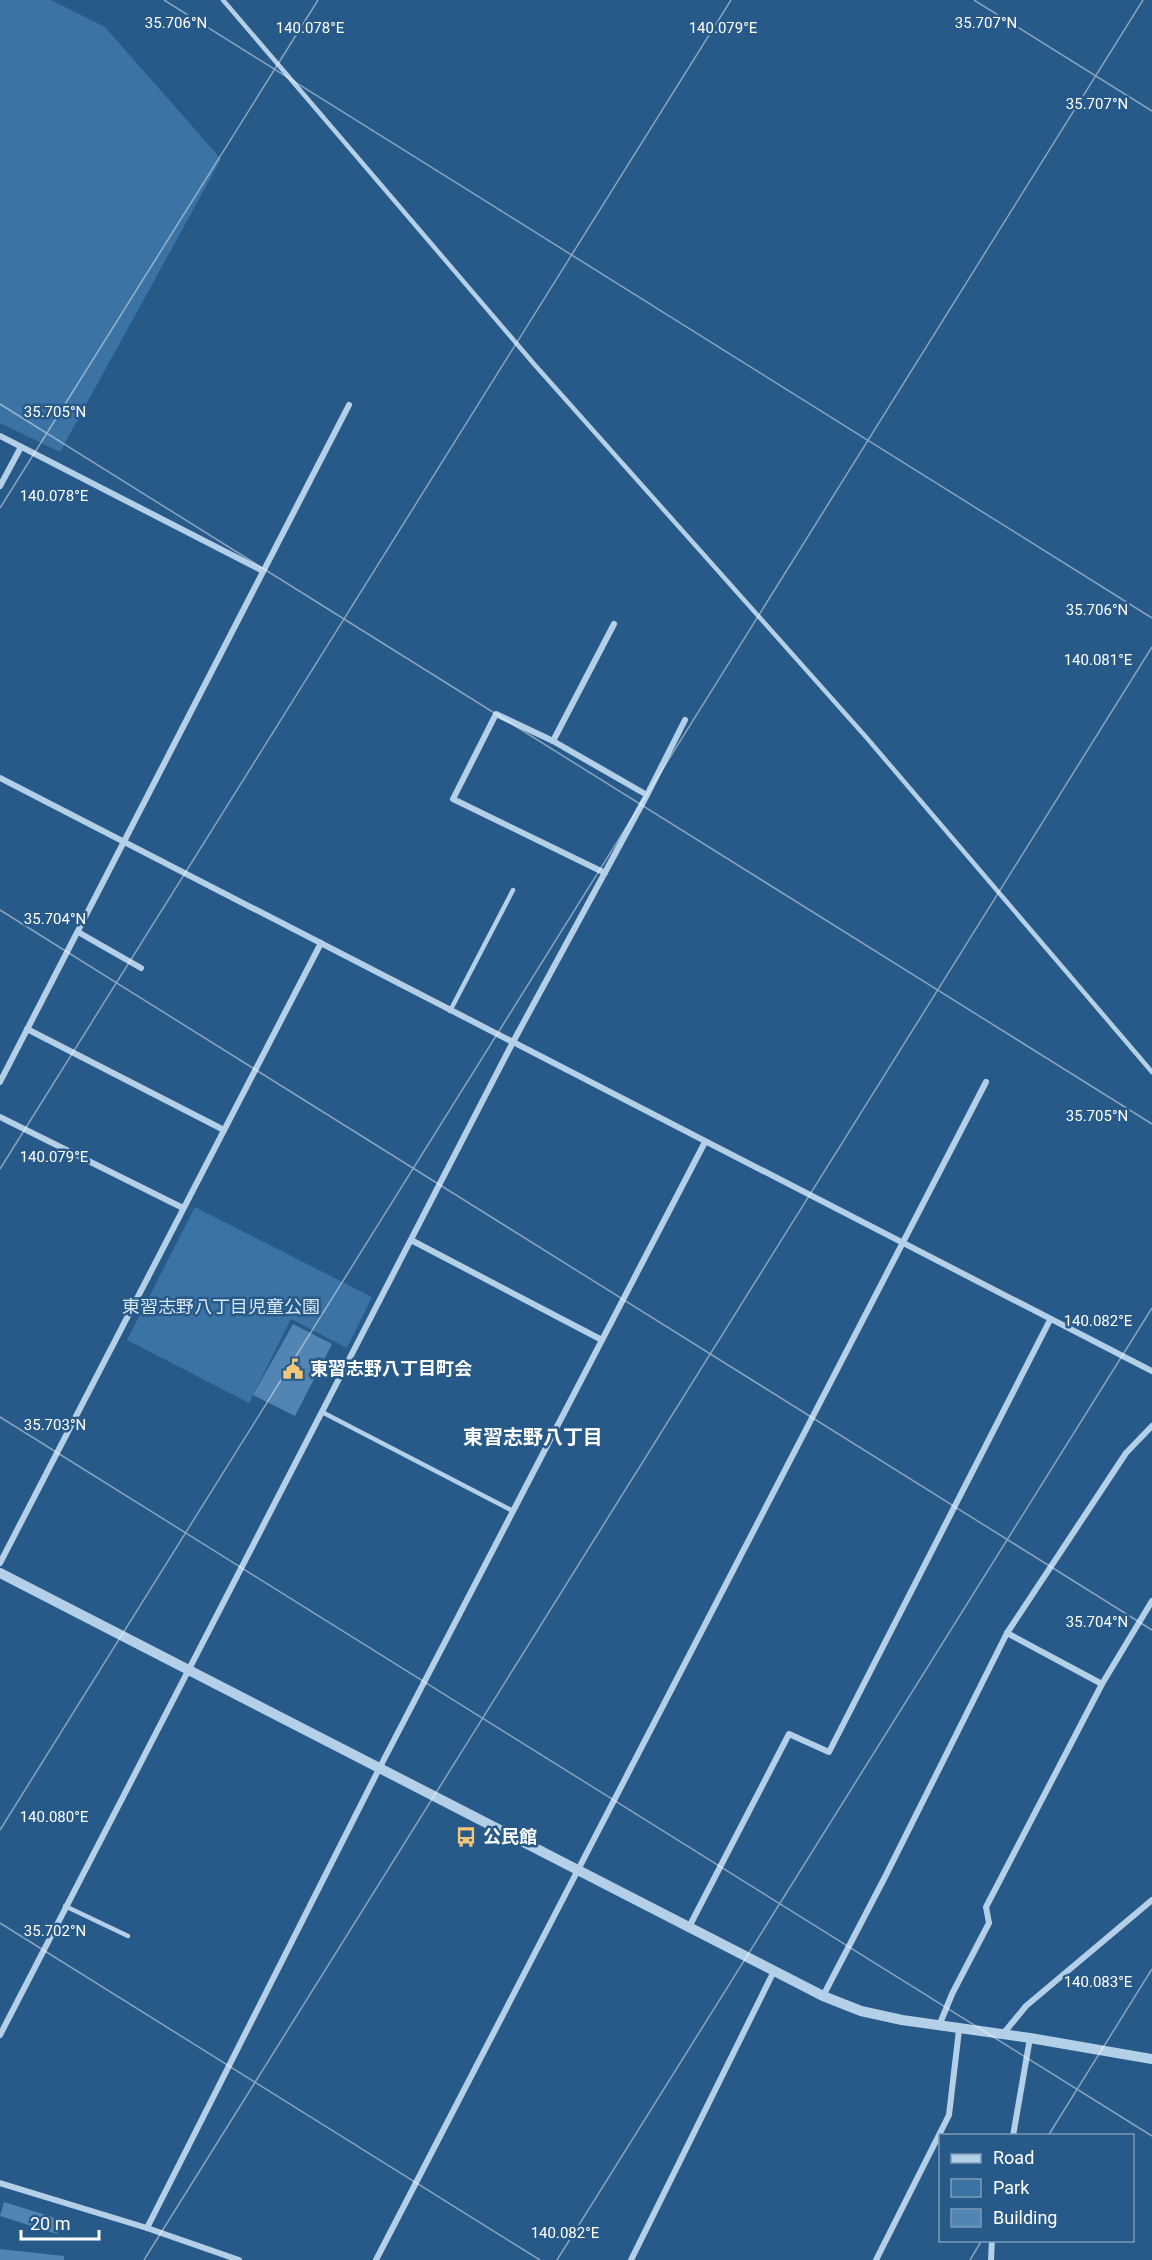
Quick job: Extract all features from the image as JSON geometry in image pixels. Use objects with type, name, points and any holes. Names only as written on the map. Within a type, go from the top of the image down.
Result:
[{"type":"street","points":[[0,1082],[349,405]]},
{"type":"street","points":[[0,436],[263,571]]},
{"type":"street","points":[[0,486],[21,447]]},
{"type":"street","points":[[553,741],[614,624]]},
{"type":"street","points":[[605,873],[453,799],[496,714],[553,741],[647,795]]},
{"type":"street","points":[[0,2035],[513,1042],[647,795],[685,720]]},
{"type":"street","points":[[0,778],[1152,1371]]},
{"type":"street","points":[[78,932],[141,968]]},
{"type":"street","points":[[0,1563],[321,943]]},
{"type":"street","points":[[27,1029],[224,1130]]},
{"type":"street","points":[[376,2260],[986,1082]]},
{"type":"street","points":[[0,1117],[183,1208]]},
{"type":"street","points":[[147,2228],[380,1767],[705,1142]]},
{"type":"street","points":[[411,1240],[602,1340]]},
{"type":"street","points":[[689,1927],[789,1734],[829,1752],[1050,1320]]},
{"type":"street","points":[[823,1996],[1007,1633],[1126,1453],[1152,1426]]},
{"type":"street","points":[[0,1573],[823,1996],[861,2011],[959,2030],[1030,2038],[1152,2060]]},
{"type":"street","points":[[939,2026],[952,1994],[989,1923],[986,1907],[1102,1684],[1152,1601]]},
{"type":"street","points":[[1007,1633],[1102,1684]]},
{"type":"street","points":[[1003,2035],[1026,2006],[1152,1900]]},
{"type":"street","points":[[631,2260],[774,1971]]},
{"type":"street","points":[[939,2134],[949,2115],[959,2030]]},
{"type":"street","points":[[1013,2134],[1030,2038]]},
{"type":"street","points":[[876,2260],[939,2135]]},
{"type":"street","points":[[0,2182],[147,2228],[239,2260]]},
{"type":"street","points":[[991,2260],[992,2242]]},
{"type":"lane","points":[[223,0],[534,364],[866,737],[1152,1072]]},
{"type":"lane","points":[[450,1011],[513,890]]},
{"type":"lane","points":[[322,1413],[513,1511]]},
{"type":"lane","points":[[65,1906],[128,1936]]},
{"type":"green space","points":[[0,0],[51,0],[105,27],[221,159],[60,452],[0,423]]},
{"type":"green space","name":"東習志野八丁目児童公園","points":[[195,1207],[372,1297],[347,1348],[291,1319],[249,1403],[127,1340]]},
{"type":"building","name":"東習志野八丁目町会","points":[[293,1324],[332,1344],[295,1416],[253,1395]]},
{"type":"building","points":[[4,2202],[62,2220],[57,2234],[0,2216]]},
{"type":"building","points":[[0,2249],[64,2256],[64,2260],[0,2260]]},
{"type":"place","name":"東習志野八丁目町会","points":[[293,1369]]},
{"type":"place","name":"公民館","points":[[466,1837]]},
{"type":"district","name":"東習志野八丁目","points":[[533,1437]]}]
